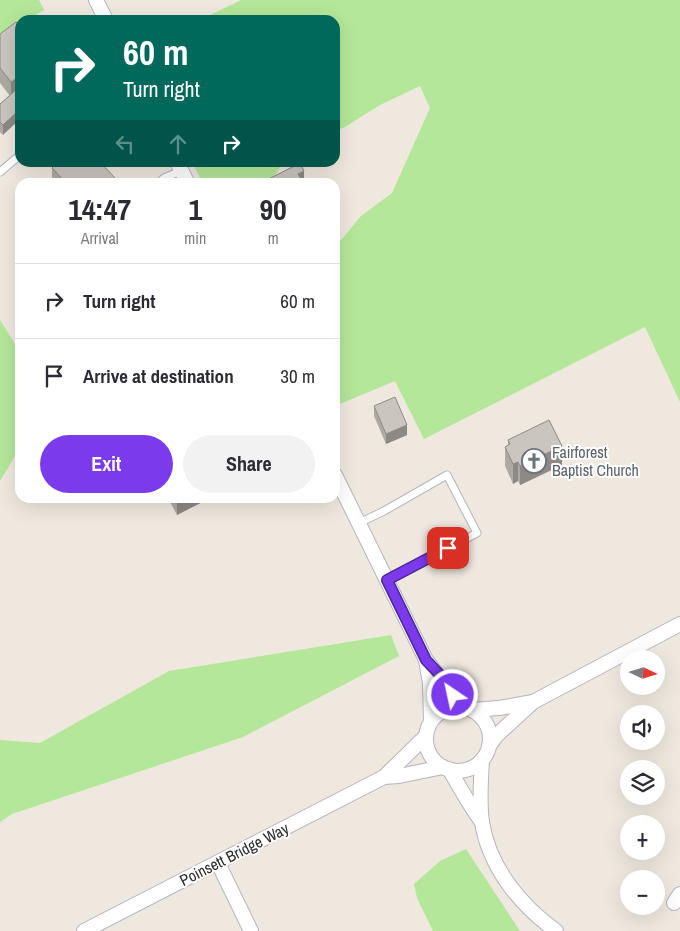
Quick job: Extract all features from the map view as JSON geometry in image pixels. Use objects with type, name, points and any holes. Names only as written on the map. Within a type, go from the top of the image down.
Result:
[{"type":"street","points":[[96,0],[104,15]]},
{"type":"street","points":[[340,491],[359,523],[426,660],[430,683],[432,721]]},
{"type":"street","points":[[556,931],[524,904],[506,882],[488,845],[482,822],[482,760],[489,746],[498,735],[533,702],[680,624]]},
{"type":"street","points":[[426,660],[440,675],[444,684],[468,709],[479,715],[488,729],[489,746]]},
{"type":"street","points":[[482,822],[446,768],[430,754],[426,736],[432,721],[437,714],[454,707],[468,709],[499,708],[533,702]]},
{"type":"street","name":"Poinsett Bridge Way","points":[[84,931],[384,777],[426,736]]},
{"type":"street","points":[[446,768],[466,769],[482,760]]},
{"type":"street","name":"Poinsett Bridge Way","points":[[384,777],[446,768]]},
{"type":"street","points":[[218,863],[251,931]]},
{"type":"lane","points":[[0,172],[15,159]]},
{"type":"lane","points":[[164,178],[182,172]]},
{"type":"lane","points":[[359,523],[447,475],[477,533],[387,580]]},
{"type":"green space","points":[[0,0],[39,0],[44,10],[36,15],[15,15],[15,27],[0,36]]},
{"type":"green space","points":[[241,0],[680,0],[680,402],[645,327],[424,439],[395,381],[340,404],[340,240],[361,216],[392,193],[430,108],[420,86],[380,105],[340,129],[340,15],[210,15]]},
{"type":"green space","points":[[195,167],[280,167],[274,178],[200,178]]},
{"type":"green space","points":[[0,320],[15,344],[15,456],[0,481]]},
{"type":"green space","points":[[391,635],[399,656],[243,737],[12,814],[0,822],[0,740],[40,743],[169,671]]},
{"type":"green space","points":[[466,849],[520,931],[433,931],[417,898],[414,884],[440,861]]},
{"type":"building","points":[[15,23],[15,79],[11,82],[0,68],[0,34]]},
{"type":"building","points":[[15,91],[15,114],[3,125],[0,122],[0,104]]},
{"type":"building","points":[[105,167],[115,178],[61,178],[52,168]]},
{"type":"building","points":[[292,167],[302,167],[304,171],[298,174],[300,178],[271,178]]},
{"type":"building","points":[[395,397],[407,425],[386,434],[374,406]]},
{"type":"building","points":[[549,420],[562,446],[520,466],[518,462],[513,464],[505,447],[510,444],[508,440]]},
{"type":"place","name":"Fairforest Baptist Church","points":[[534,461]]},
{"type":"route","points":[[448,548],[387,580],[426,660],[440,675],[444,684],[453,695]]}]
